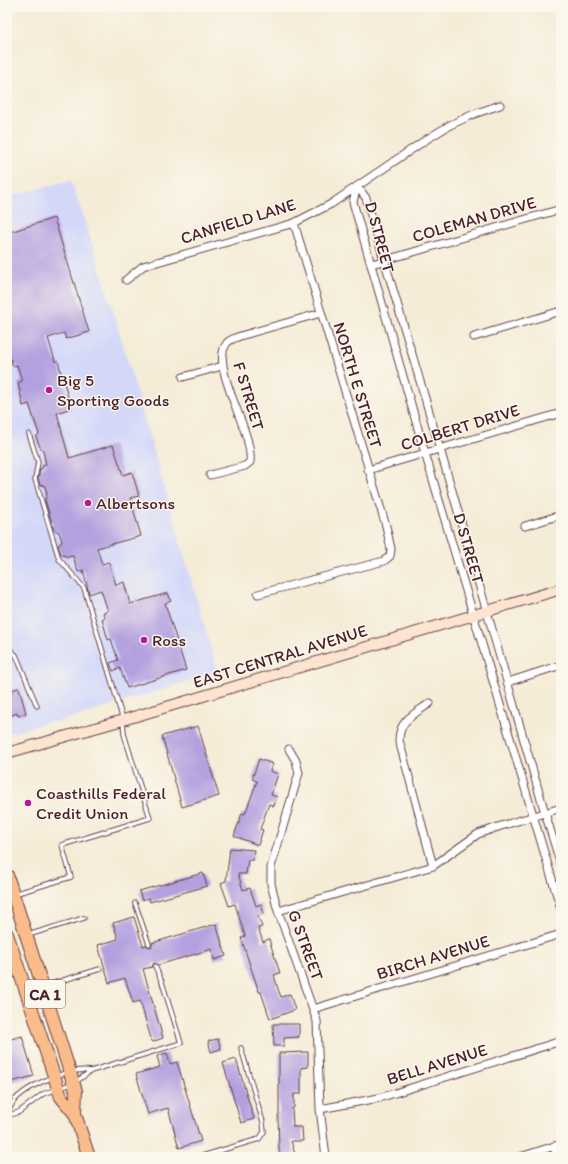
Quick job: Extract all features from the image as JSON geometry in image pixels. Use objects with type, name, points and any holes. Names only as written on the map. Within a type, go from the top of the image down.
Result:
[{"type":"highway","name":"CA 1","points":[[7,875],[72,1078],[76,1092],[75,1114],[89,1157]]},
{"type":"highway","name":"CA 1","points":[[7,934],[61,1097],[75,1114]]},
{"type":"main road","name":"EAST CENTRAL AVENUE","points":[[7,753],[123,720],[561,589]]},
{"type":"street","name":"CANFIELD LANE","points":[[126,280],[143,266],[294,223],[331,204],[450,125],[474,114],[500,105]]},
{"type":"street","name":"D STREET","points":[[357,186],[366,198],[561,865]]},
{"type":"street","name":"D STREET","points":[[357,186],[353,202],[425,453],[561,909]]},
{"type":"street","name":"COLEMAN DRIVE","points":[[372,264],[561,209]]},
{"type":"street","name":"NORTH E STREET","points":[[258,594],[384,561],[390,556],[391,549],[386,526],[320,313],[294,223]]},
{"type":"street","points":[[474,337],[561,311]]},
{"type":"street","name":"F STREET","points":[[210,475],[245,466],[250,462],[251,456],[246,434],[222,366],[223,349],[226,344],[230,340],[251,333],[320,313]]},
{"type":"street","points":[[183,377],[222,366]]},
{"type":"street","name":"COLBERT DRIVE","points":[[368,470],[561,413]]},
{"type":"street","points":[[525,526],[561,515]]},
{"type":"street","points":[[508,682],[561,665]]},
{"type":"street","points":[[430,703],[404,723],[399,731],[400,740],[433,866]]},
{"type":"street","name":"G STREET","points":[[289,749],[296,761],[299,773],[271,867],[271,884],[278,912],[317,1021],[320,1109],[326,1157]]},
{"type":"street","points":[[278,912],[433,866],[478,834],[561,808]]},
{"type":"street","name":"BIRCH AVENUE","points":[[313,1009],[561,934]]},
{"type":"street","name":"BELL AVENUE","points":[[320,1109],[379,1098],[561,1041]]},
{"type":"street","points":[[520,1157],[558,1145],[557,1157]]},
{"type":"lane","points":[[13,894],[71,877],[62,845],[150,818],[124,734],[123,720],[84,588],[59,559],[35,479],[38,462],[29,434]]},
{"type":"lane","points":[[7,647],[16,655],[38,706]]},
{"type":"lane","points":[[135,903],[149,944]]},
{"type":"lane","points":[[26,936],[84,918]]},
{"type":"lane","points":[[7,1113],[14,1102],[30,1088],[56,1083],[181,1043],[162,982],[155,966]]},
{"type":"lane","points":[[43,986],[100,969]]},
{"type":"lane","points":[[199,1157],[259,1139],[264,1132],[263,1122],[241,1048]]},
{"type":"lane","points":[[7,1116],[19,1112],[56,1083],[72,1078],[84,1069],[91,1071]]},
{"type":"shaded area","points":[[71,180],[106,286],[218,672],[89,713],[57,722],[48,722],[7,734],[7,197]]},
{"type":"building","points":[[54,218],[89,332],[66,339],[64,333],[48,338],[55,361],[58,361],[71,408],[57,413],[69,458],[113,445],[123,475],[132,472],[139,496],[130,498],[141,536],[97,548],[102,564],[109,562],[116,585],[124,582],[130,604],[168,593],[171,601],[165,603],[186,670],[127,688],[120,668],[113,671],[110,663],[118,660],[111,639],[108,640],[102,619],[105,618],[103,613],[108,611],[101,590],[89,594],[83,570],[78,572],[73,556],[67,557],[61,554],[58,546],[62,541],[59,532],[54,530],[45,500],[47,494],[45,486],[40,484],[38,479],[40,469],[43,468],[42,466],[46,465],[43,450],[40,447],[36,437],[39,434],[29,404],[23,406],[18,383],[22,381],[17,365],[13,366],[7,348],[7,233]]},
{"type":"building","points":[[19,688],[26,713],[18,716],[17,713],[7,717],[7,694],[12,693],[11,690]]},
{"type":"building","points":[[198,726],[219,796],[182,807],[162,736]]},
{"type":"building","points":[[259,759],[273,764],[270,771],[278,774],[271,795],[277,797],[274,806],[269,804],[260,829],[263,830],[258,845],[234,836],[242,813],[245,814],[257,781],[252,779]]},
{"type":"building","points":[[230,848],[254,850],[253,860],[248,860],[246,874],[238,874],[243,890],[250,888],[256,906],[261,904],[264,914],[258,916],[262,927],[258,928],[263,942],[269,939],[280,973],[274,975],[281,997],[290,994],[295,1010],[270,1019],[261,992],[259,992],[241,938],[245,936],[235,904],[229,906],[221,883],[226,881]]},
{"type":"building","points":[[203,873],[207,886],[150,902],[149,898],[142,900],[139,891]]},
{"type":"building","points":[[134,917],[143,946],[146,945],[149,947],[152,946],[152,943],[216,924],[226,956],[214,960],[212,949],[158,965],[154,963],[152,967],[143,969],[163,1038],[152,1042],[140,1001],[133,1003],[125,978],[109,983],[98,945],[118,939],[113,923]]},
{"type":"building","points":[[273,1024],[299,1024],[299,1037],[284,1038],[284,1046],[274,1046]]},
{"type":"building","points":[[22,1036],[34,1076],[7,1083],[7,1040]]},
{"type":"building","points":[[218,1039],[221,1049],[211,1052],[208,1041]]},
{"type":"building","points":[[308,1052],[308,1067],[301,1068],[301,1094],[294,1094],[294,1108],[292,1108],[293,1127],[302,1127],[303,1141],[291,1141],[296,1157],[281,1157],[279,1150],[278,1115],[279,1053]]},
{"type":"building","points":[[167,1053],[170,1064],[177,1062],[201,1141],[179,1148],[168,1108],[148,1114],[136,1074],[160,1067],[157,1056]]},
{"type":"building","points":[[236,1059],[254,1119],[241,1123],[223,1063]]},
{"type":"place","name":"Big 5 Sporting Goods","points":[[49,390]]},
{"type":"place","name":"Albertsons","points":[[88,503]]},
{"type":"place","name":"Ross","points":[[144,640]]},
{"type":"place","name":"Coasthills Federal Credit Union","points":[[28,803]]}]
